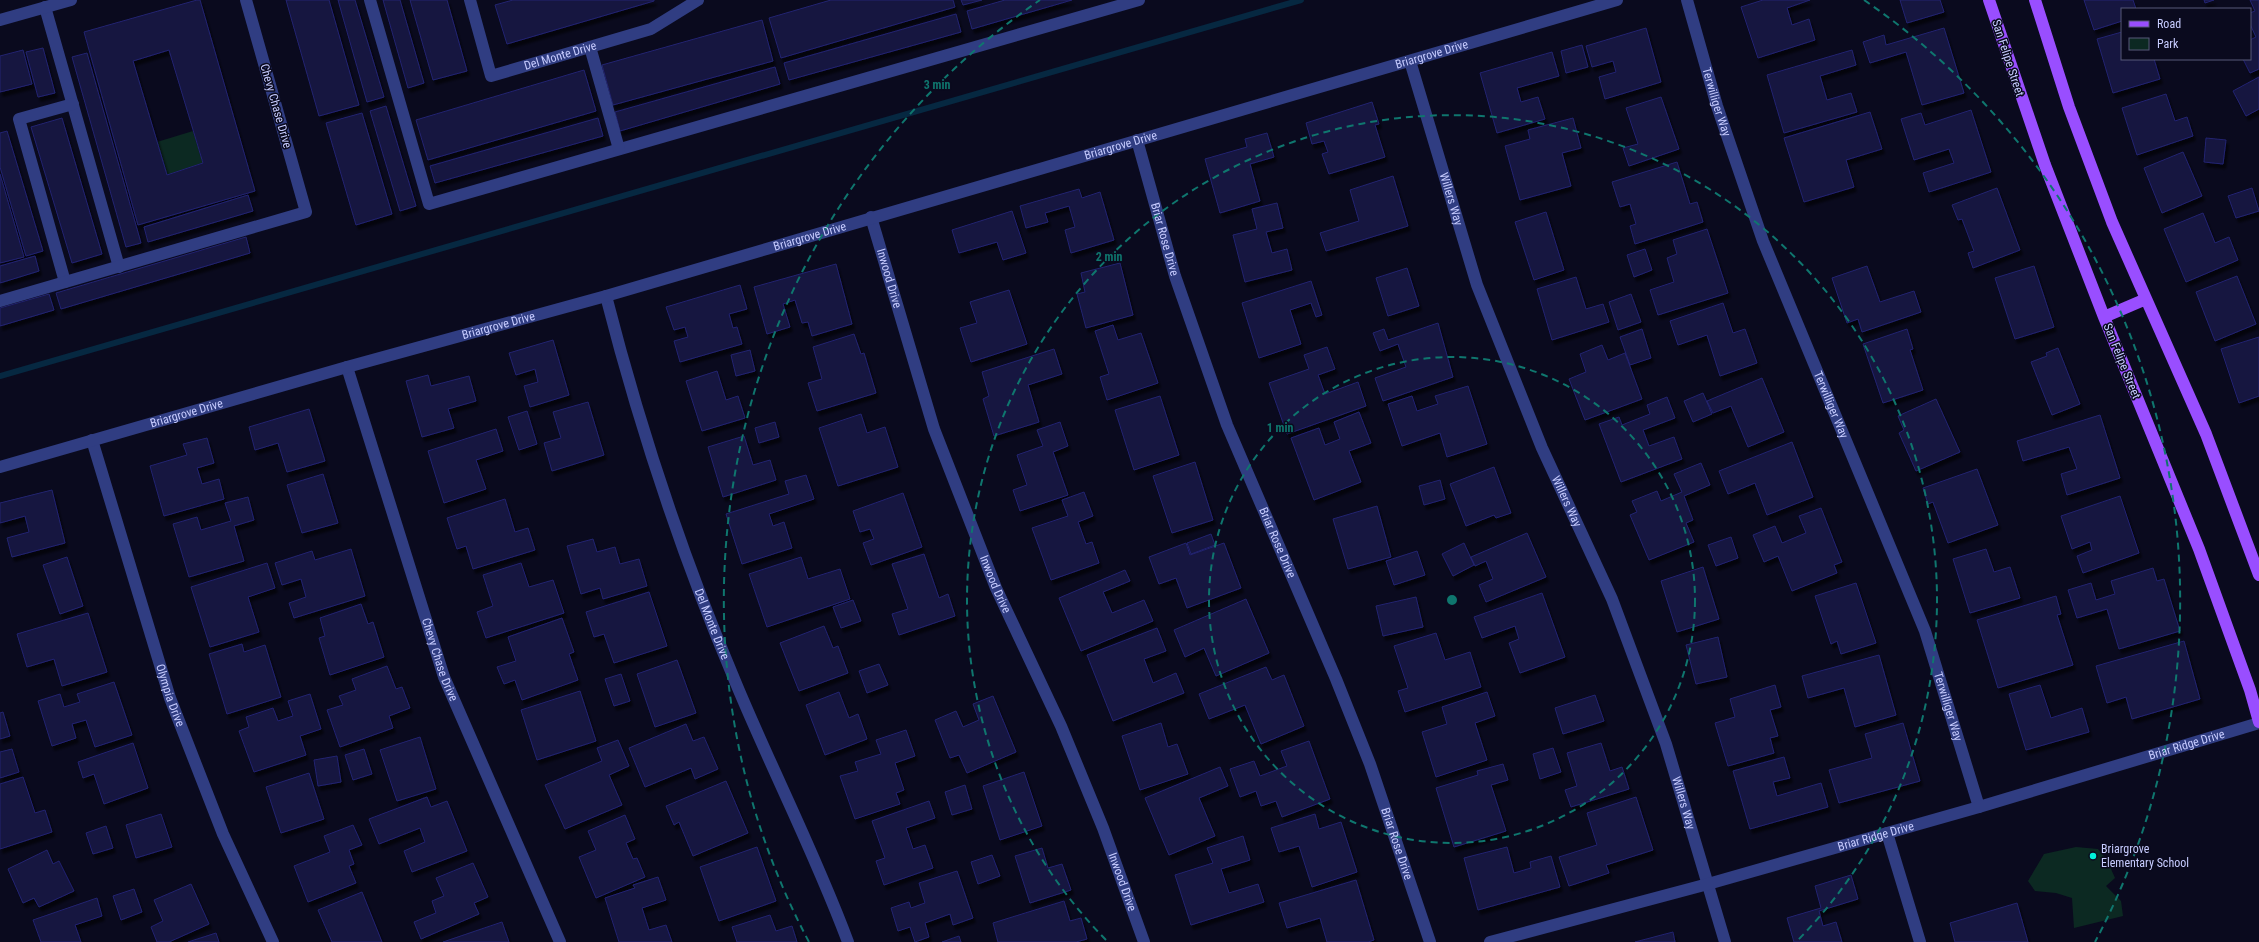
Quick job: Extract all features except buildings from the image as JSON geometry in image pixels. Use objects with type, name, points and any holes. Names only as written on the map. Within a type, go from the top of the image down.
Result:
[{"type":"main road","name":"San Felipe Street","points":[[1989,0],[2045,165],[2104,317],[2199,549],[2250,690],[2259,722]]},
{"type":"main road","points":[[2035,0],[2069,107],[2112,222],[2206,434],[2259,575]]},
{"type":"main road","points":[[2104,317],[2146,298]]},
{"type":"street","points":[[0,20],[71,0]]},
{"type":"street","name":"Chevy Chase Drive","points":[[119,267],[306,212],[246,0]]},
{"type":"street","points":[[370,0],[429,204],[1140,0]]},
{"type":"street","name":"Del Monte Drive","points":[[470,0],[492,76],[651,29],[698,0]]},
{"type":"street","name":"Briargrove Drive","points":[[0,467],[347,367],[606,296],[871,217],[1617,0]]},
{"type":"street","name":"Terwilliger Way","points":[[1687,0],[1717,106],[1763,241],[1925,631],[1979,807]]},
{"type":"street","points":[[0,301],[119,267],[45,7]]},
{"type":"street","points":[[590,47],[619,149]]},
{"type":"street","name":"Willers Way","points":[[1410,61],[1477,285],[1542,448],[1612,599],[1666,744],[1725,942]]},
{"type":"street","points":[[65,282],[19,119],[73,104]]},
{"type":"street","name":"Briar Rose Drive","points":[[1137,140],[1175,276],[1227,425],[1336,679],[1370,764],[1430,942]]},
{"type":"street","name":"Inwood Drive","points":[[871,217],[934,429],[996,588],[1061,726],[1100,821],[1144,942]]},
{"type":"street","name":"Del Monte Drive","points":[[606,296],[638,406],[682,544],[734,680],[802,831],[848,942]]},
{"type":"street","name":"Chevy Chase Drive","points":[[347,367],[444,677],[560,942]]},
{"type":"street","name":"Olympia Drive","points":[[92,440],[170,698],[223,834],[273,942]]},
{"type":"street","name":"Briar Ridge Drive","points":[[1490,942],[1708,884],[1979,807],[2259,722]]},
{"type":"street","points":[[1887,833],[1920,942]]},
{"type":"green space","points":[[193,131],[203,163],[167,175],[157,142]]},
{"type":"green space","points":[[2076,847],[2098,849],[2107,860],[2115,878],[2106,886],[2121,901],[2123,916],[2074,928],[2072,898],[2056,893],[2035,891],[2028,881],[2044,854]]},
{"type":"waterway","points":[[0,376],[1301,0]]},
{"type":"place","name":"Briargrove Elementary School","points":[[2093,856]]}]
